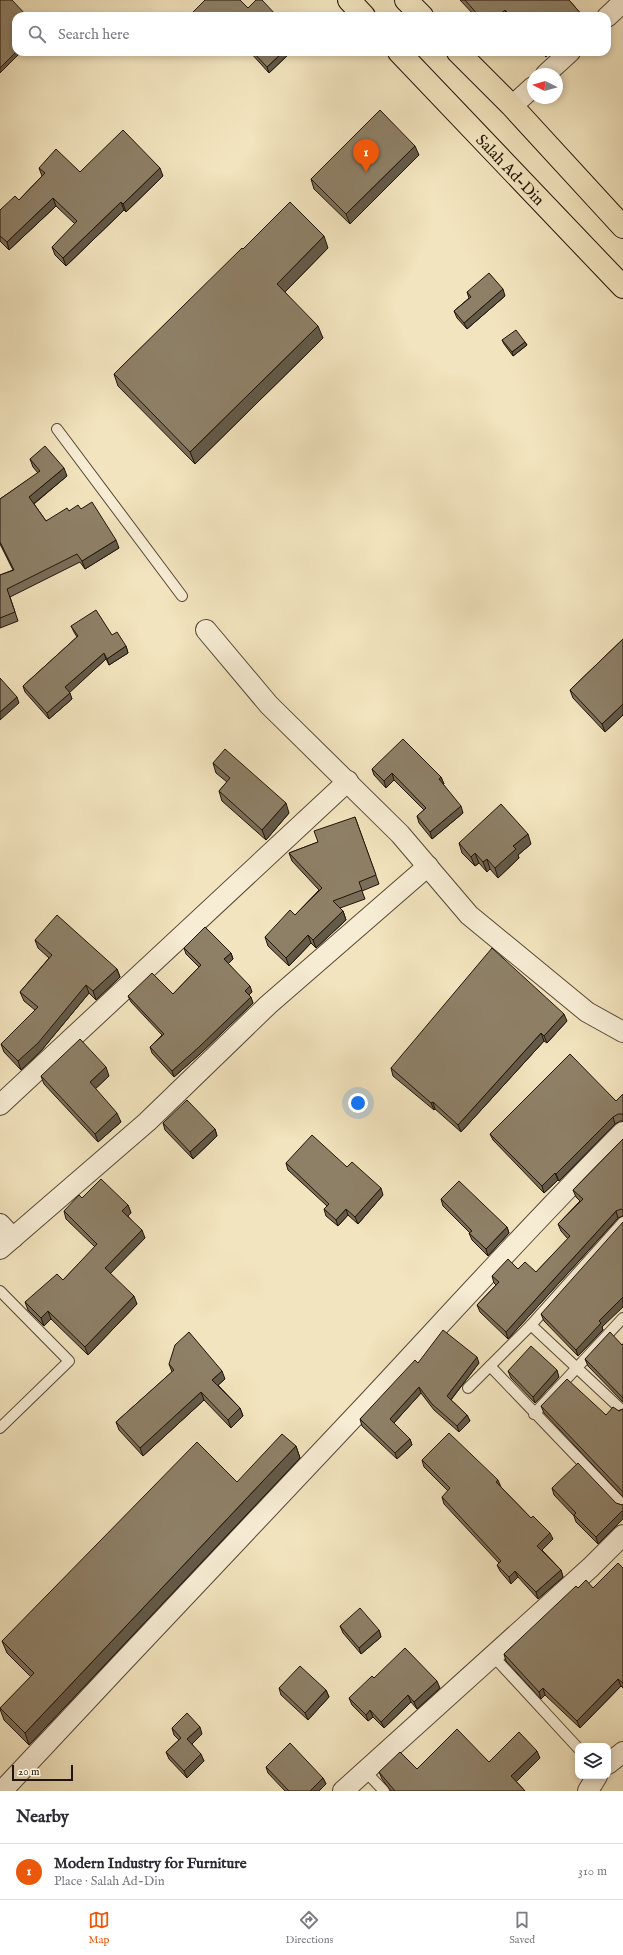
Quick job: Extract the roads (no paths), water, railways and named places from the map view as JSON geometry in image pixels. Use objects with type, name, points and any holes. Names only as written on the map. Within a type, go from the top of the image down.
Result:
[{"type":"highway","points":[[349,0],[360,12]]},
{"type":"highway","points":[[406,0],[418,12]]},
{"type":"highway","name":"Salah Ad-Din","points":[[403,56],[623,287]]},
{"type":"highway","points":[[462,56],[512,106],[623,227]]},
{"type":"street","points":[[611,13],[623,2]]},
{"type":"street","points":[[553,68],[566,56]]},
{"type":"street","points":[[512,106],[527,92]]},
{"type":"street","points":[[206,630],[270,705],[400,834],[469,915],[587,1012],[623,1032]]},
{"type":"street","points":[[0,1105],[348,781]]},
{"type":"street","points":[[4,1237],[147,1122],[268,1005],[428,866]]},
{"type":"street","points":[[2,1791],[182,1597],[365,1406],[573,1182],[623,1132]]},
{"type":"street","points":[[343,1791],[366,1772],[400,1738],[591,1567],[623,1535]]},
{"type":"street","points":[[611,1762],[623,1752]]},
{"type":"street","points":[[588,1791],[595,1779]]},
{"type":"lane","points":[[57,429],[182,596]]},
{"type":"lane","points":[[468,1388],[531,1325],[538,1315],[623,1222]]},
{"type":"lane","points":[[0,1291],[69,1361],[0,1428]]},
{"type":"lane","points":[[534,1414],[623,1318]]},
{"type":"lane","points":[[531,1325],[623,1411]]},
{"type":"lane","points":[[490,1366],[534,1414],[623,1505]]},
{"type":"lane","points":[[493,1656],[575,1745]]},
{"type":"lane","points":[[366,1772],[384,1791]]},
{"type":"place","name":"Modern Industry for Furniture","points":[[366,172]]}]
